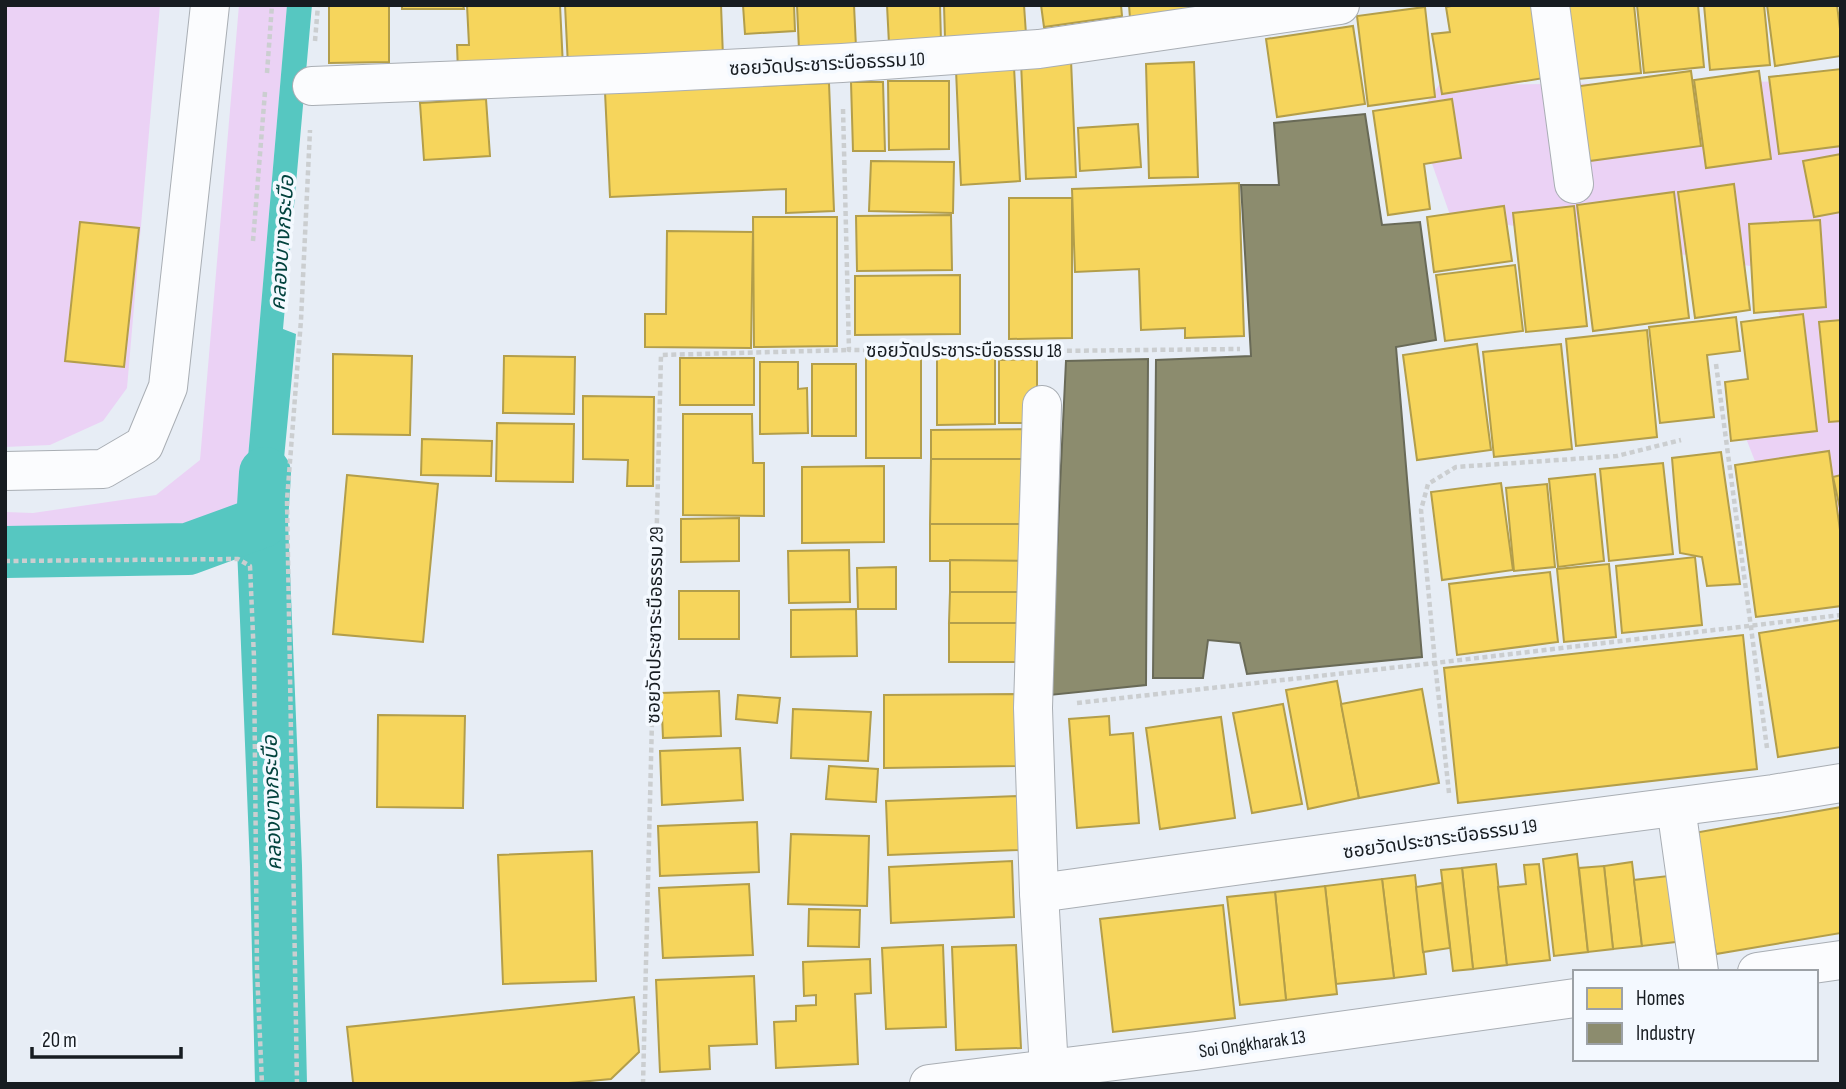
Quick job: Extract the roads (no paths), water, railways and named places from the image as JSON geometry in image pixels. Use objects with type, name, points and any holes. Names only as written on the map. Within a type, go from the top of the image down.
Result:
[{"type":"street","points":[[5,471],[103,469],[145,445],[168,387],[211,5]]},
{"type":"street","name":"ซอยวัดประชาระบือธรรม 10","points":[[312,86],[842,63],[1039,48],[1226,13],[1340,5]]},
{"type":"street","points":[[1550,5],[1574,184]]},
{"type":"street","points":[[1042,405],[1033,708],[1039,892],[1049,1069]]},
{"type":"street","name":"ซอยวัดประชาระบือธรรม 19","points":[[1039,892],[1841,783]]},
{"type":"street","points":[[1676,807],[1699,970]]},
{"type":"street","points":[[1771,970],[1841,960]]},
{"type":"street","name":"Soi Ongkharak 13","points":[[929,1084],[1196,1052],[1573,998]]},
{"type":"water","points":[[287,5],[312,5],[283,329],[296,334],[275,552],[241,539]]},
{"type":"waterway","name":"คลองบางกระบือ","points":[[5,552],[188,549],[262,522],[265,473]]},
{"type":"waterway","name":"คลองบางกระบือ","points":[[262,522],[276,866],[281,1084]]}]
